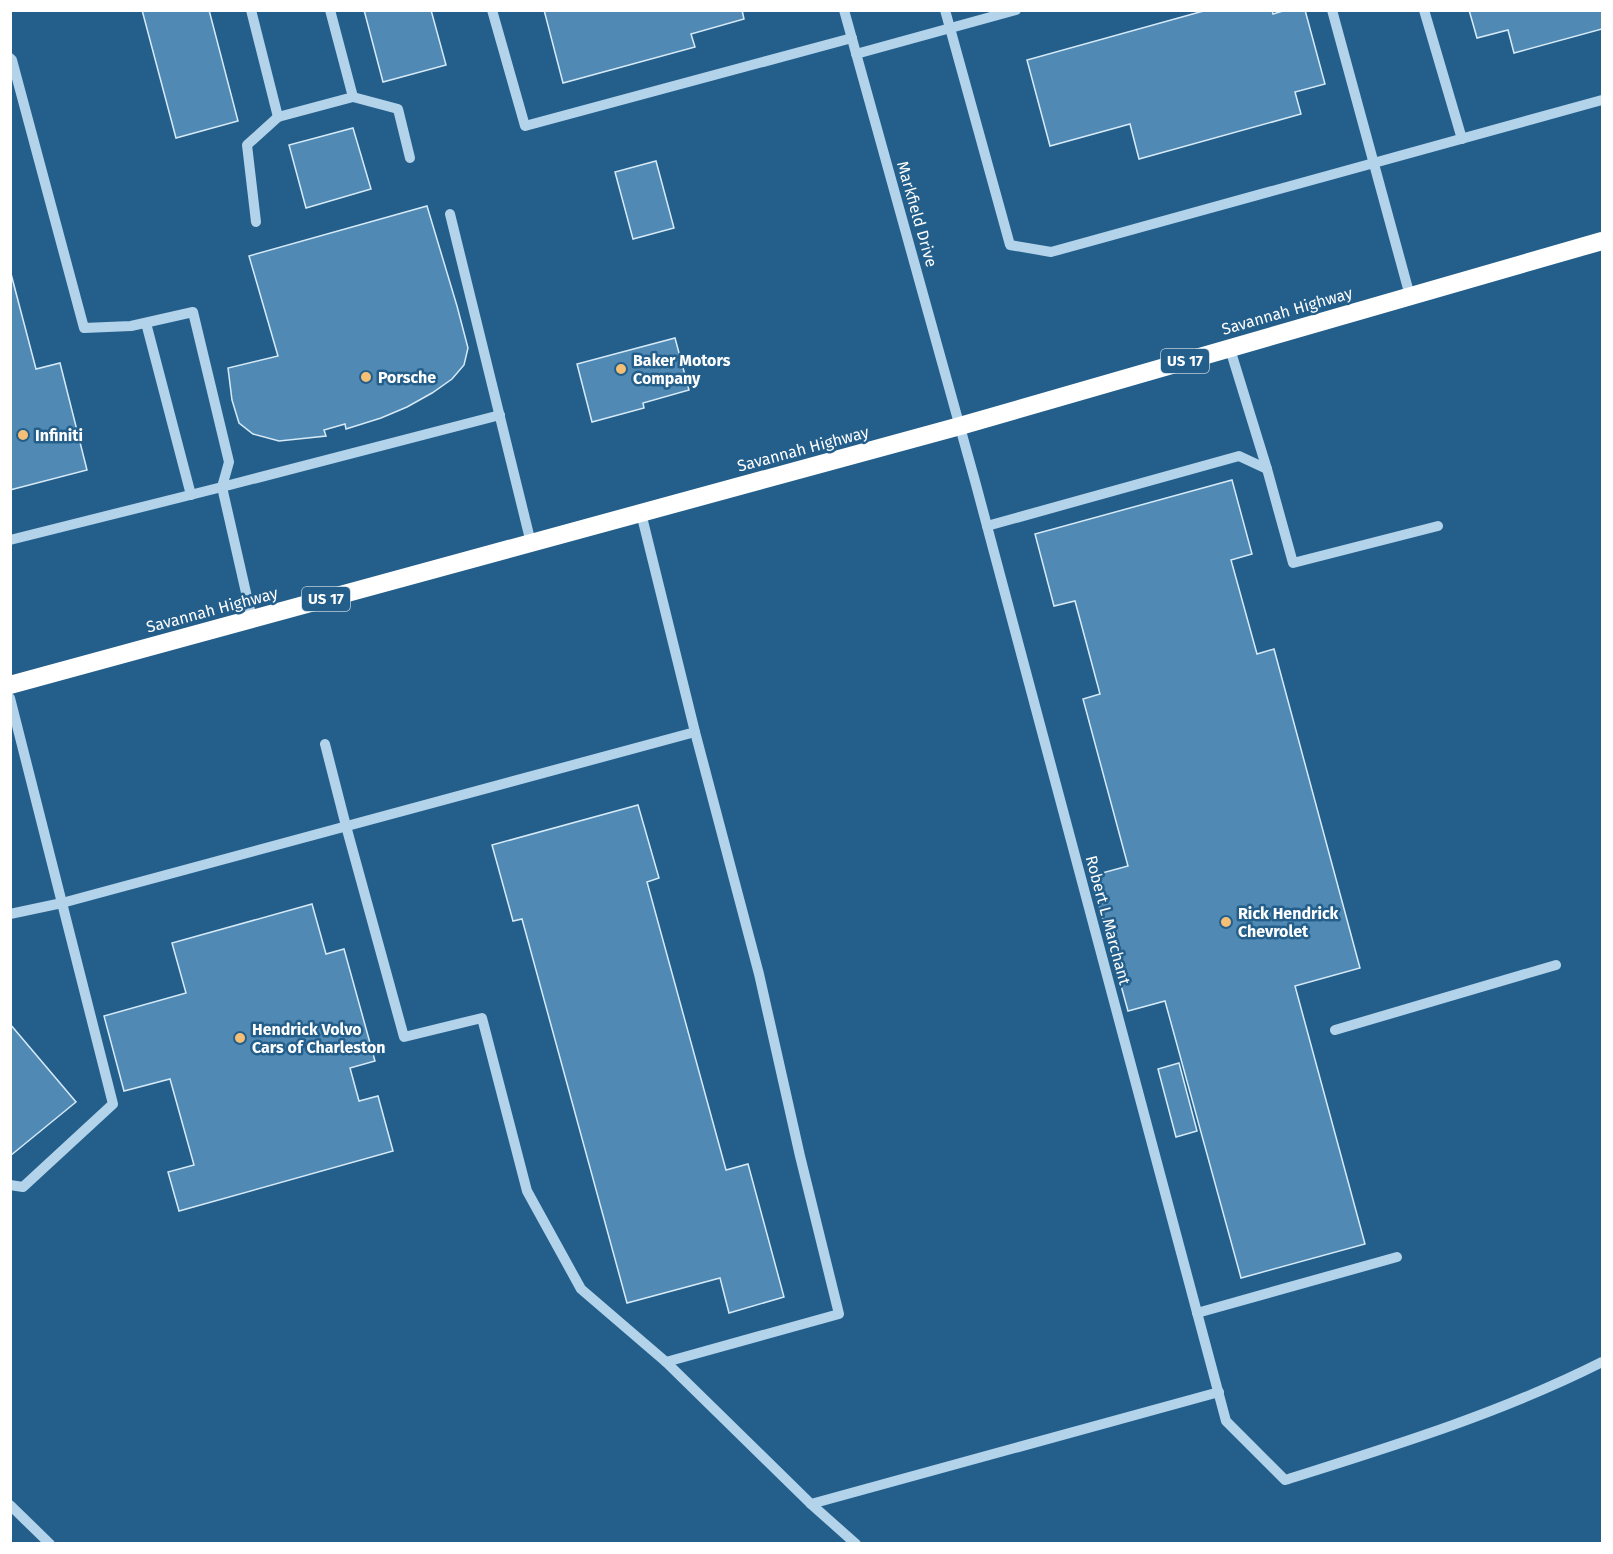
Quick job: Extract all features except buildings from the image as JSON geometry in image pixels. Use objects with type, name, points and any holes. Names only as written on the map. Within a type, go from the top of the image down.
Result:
[{"type":"highway","name":"Savannah Highway","points":[[10,685],[960,426],[1602,241]]},
{"type":"street","points":[[250,10],[278,117]]},
{"type":"street","points":[[330,10],[353,97]]},
{"type":"street","points":[[492,10],[525,126],[852,38]]},
{"type":"street","name":"Markfield Drive","points":[[844,10],[960,426]]},
{"type":"street","points":[[945,10],[1010,245],[1051,252],[1602,100]]},
{"type":"street","points":[[856,54],[1016,10]]},
{"type":"street","points":[[1332,10],[1410,296]]},
{"type":"street","points":[[1424,10],[1462,139]]},
{"type":"street","points":[[10,58],[84,328],[131,326],[193,312],[229,462],[222,487],[252,619]]},
{"type":"street","points":[[256,222],[247,145],[278,117],[353,97],[398,109],[410,158]]},
{"type":"street","points":[[450,214],[531,543]]},
{"type":"street","points":[[146,323],[191,495]]},
{"type":"street","points":[[1230,348],[1293,563],[1438,526]]},
{"type":"street","points":[[10,540],[500,415]]},
{"type":"street","name":"Robert L Marchant","points":[[960,426],[1226,1421],[1285,1480],[1445,1429],[1522,1399],[1602,1362]]},
{"type":"street","points":[[987,526],[1239,456],[1267,469]]},
{"type":"street","points":[[641,513],[695,732],[759,974],[839,1314],[666,1362]]},
{"type":"street","points":[[10,698],[112,1104],[22,1187],[10,1185]]},
{"type":"street","points":[[10,914],[62,903],[695,732]]},
{"type":"street","points":[[325,744],[404,1036],[482,1018],[527,1191],[581,1289],[666,1362],[811,1504],[856,1544]]},
{"type":"street","points":[[1335,1030],[1556,965]]},
{"type":"street","points":[[1197,1313],[1397,1257]]},
{"type":"street","points":[[811,1504],[1219,1392]]},
{"type":"street","points":[[10,1505],[51,1544]]},
{"type":"place","name":"Baker Motors Company","points":[[621,369]]},
{"type":"place","name":"Porsche","points":[[366,377]]},
{"type":"place","name":"Infiniti","points":[[23,435]]},
{"type":"place","name":"Rick Hendrick Chevrolet","points":[[1226,922]]},
{"type":"place","name":"Hendrick Volvo Cars of Charleston","points":[[240,1038]]}]
